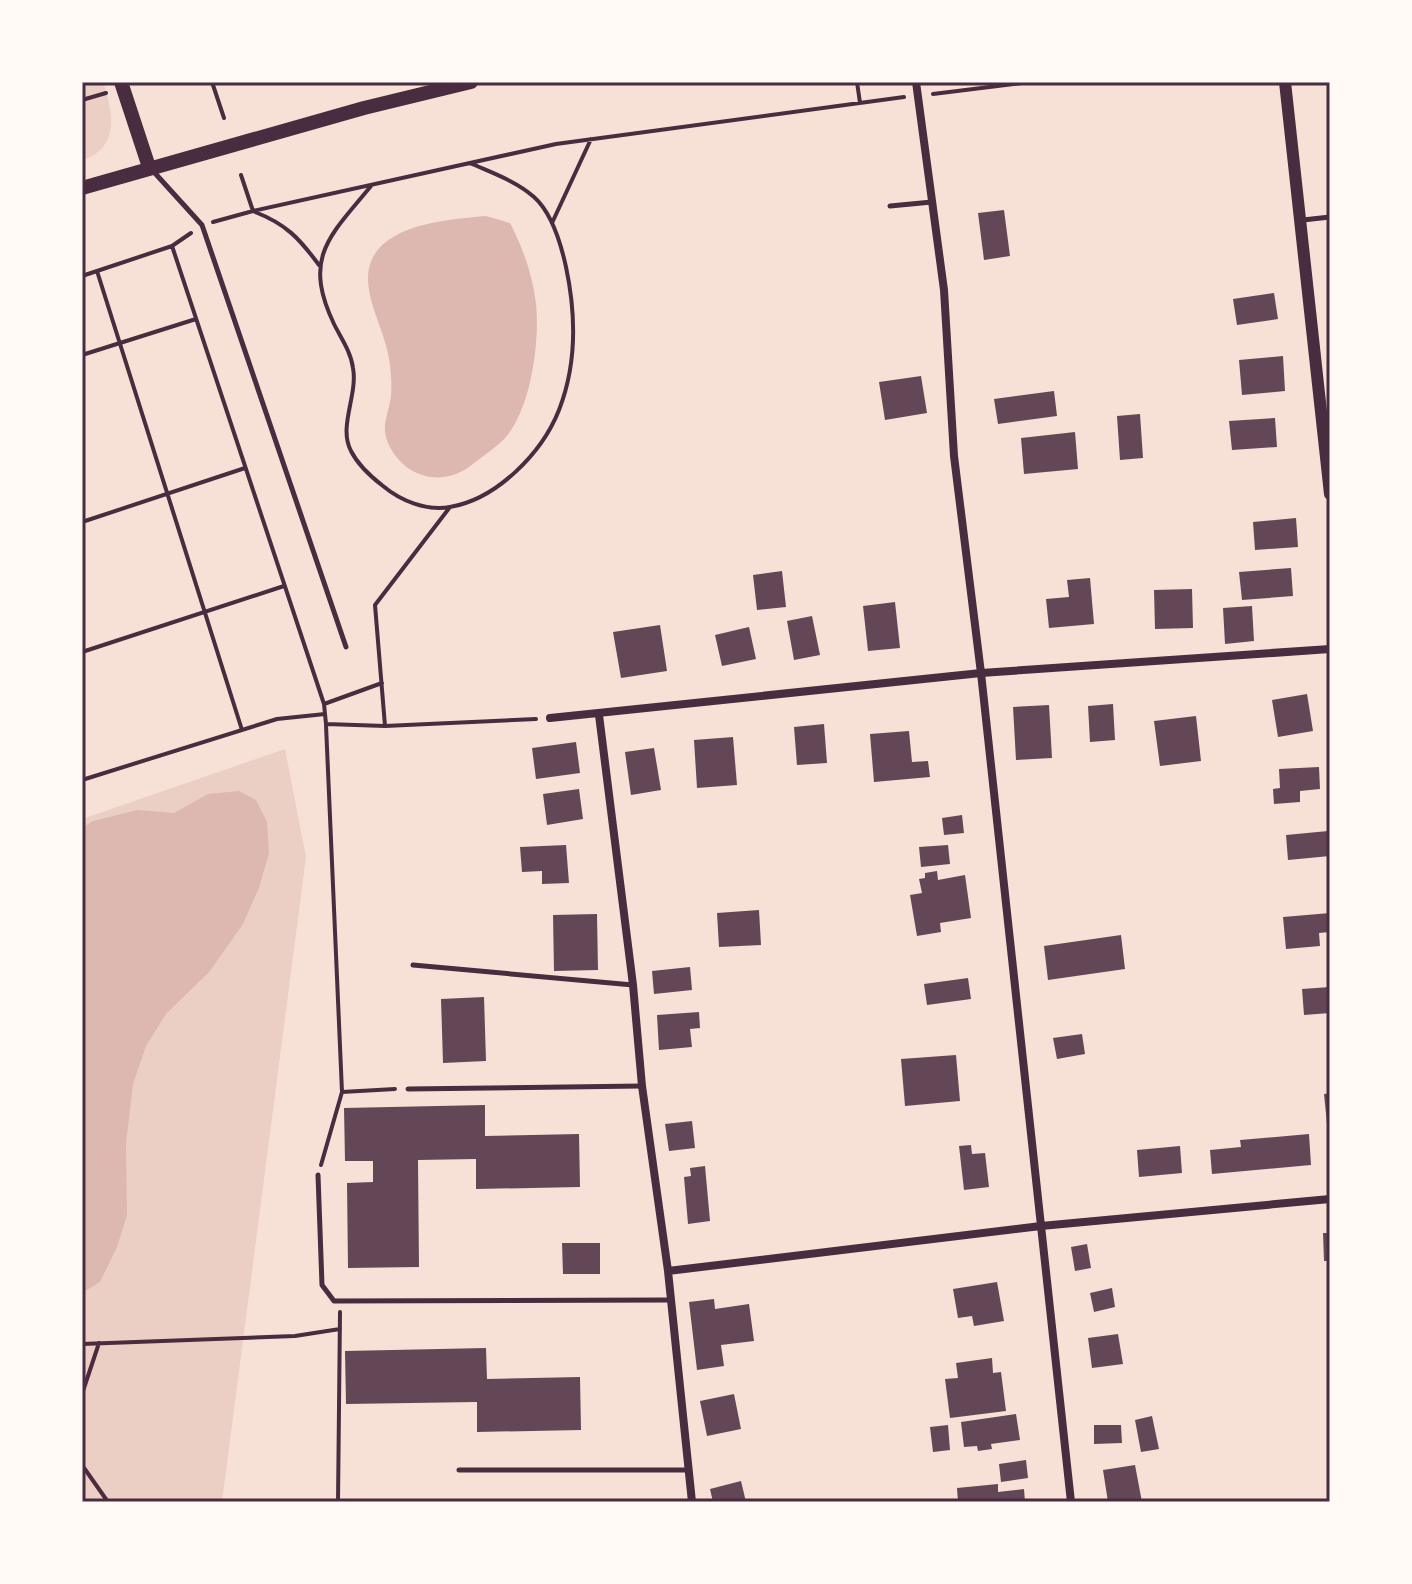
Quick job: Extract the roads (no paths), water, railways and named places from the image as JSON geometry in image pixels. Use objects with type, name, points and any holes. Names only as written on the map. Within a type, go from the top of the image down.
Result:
[{"type":"main road","points":[[82,188],[364,108],[471,82]]},
{"type":"main road","points":[[116,86],[149,167]]},
{"type":"street","points":[[916,82],[944,290],[954,456],[981,673],[1071,1502]]},
{"type":"street","points":[[1285,82],[1330,494]]},
{"type":"street","points":[[550,718],[981,673],[1330,649]]},
{"type":"street","points":[[599,715],[633,985],[642,1086],[668,1271],[692,1502]]},
{"type":"street","points":[[668,1271],[1041,1226],[1330,1199]]},
{"type":"lane","points":[[149,167],[202,225],[346,647]]},
{"type":"lane","points":[[890,206],[932,202]]},
{"type":"lane","points":[[1302,220],[1330,217]]},
{"type":"lane","points":[[413,965],[633,985]]},
{"type":"lane","points":[[408,1089],[642,1086]]},
{"type":"lane","points":[[318,1175],[322,1285],[334,1301],[671,1300]]},
{"type":"lane","points":[[459,1470],[689,1470]]}]
